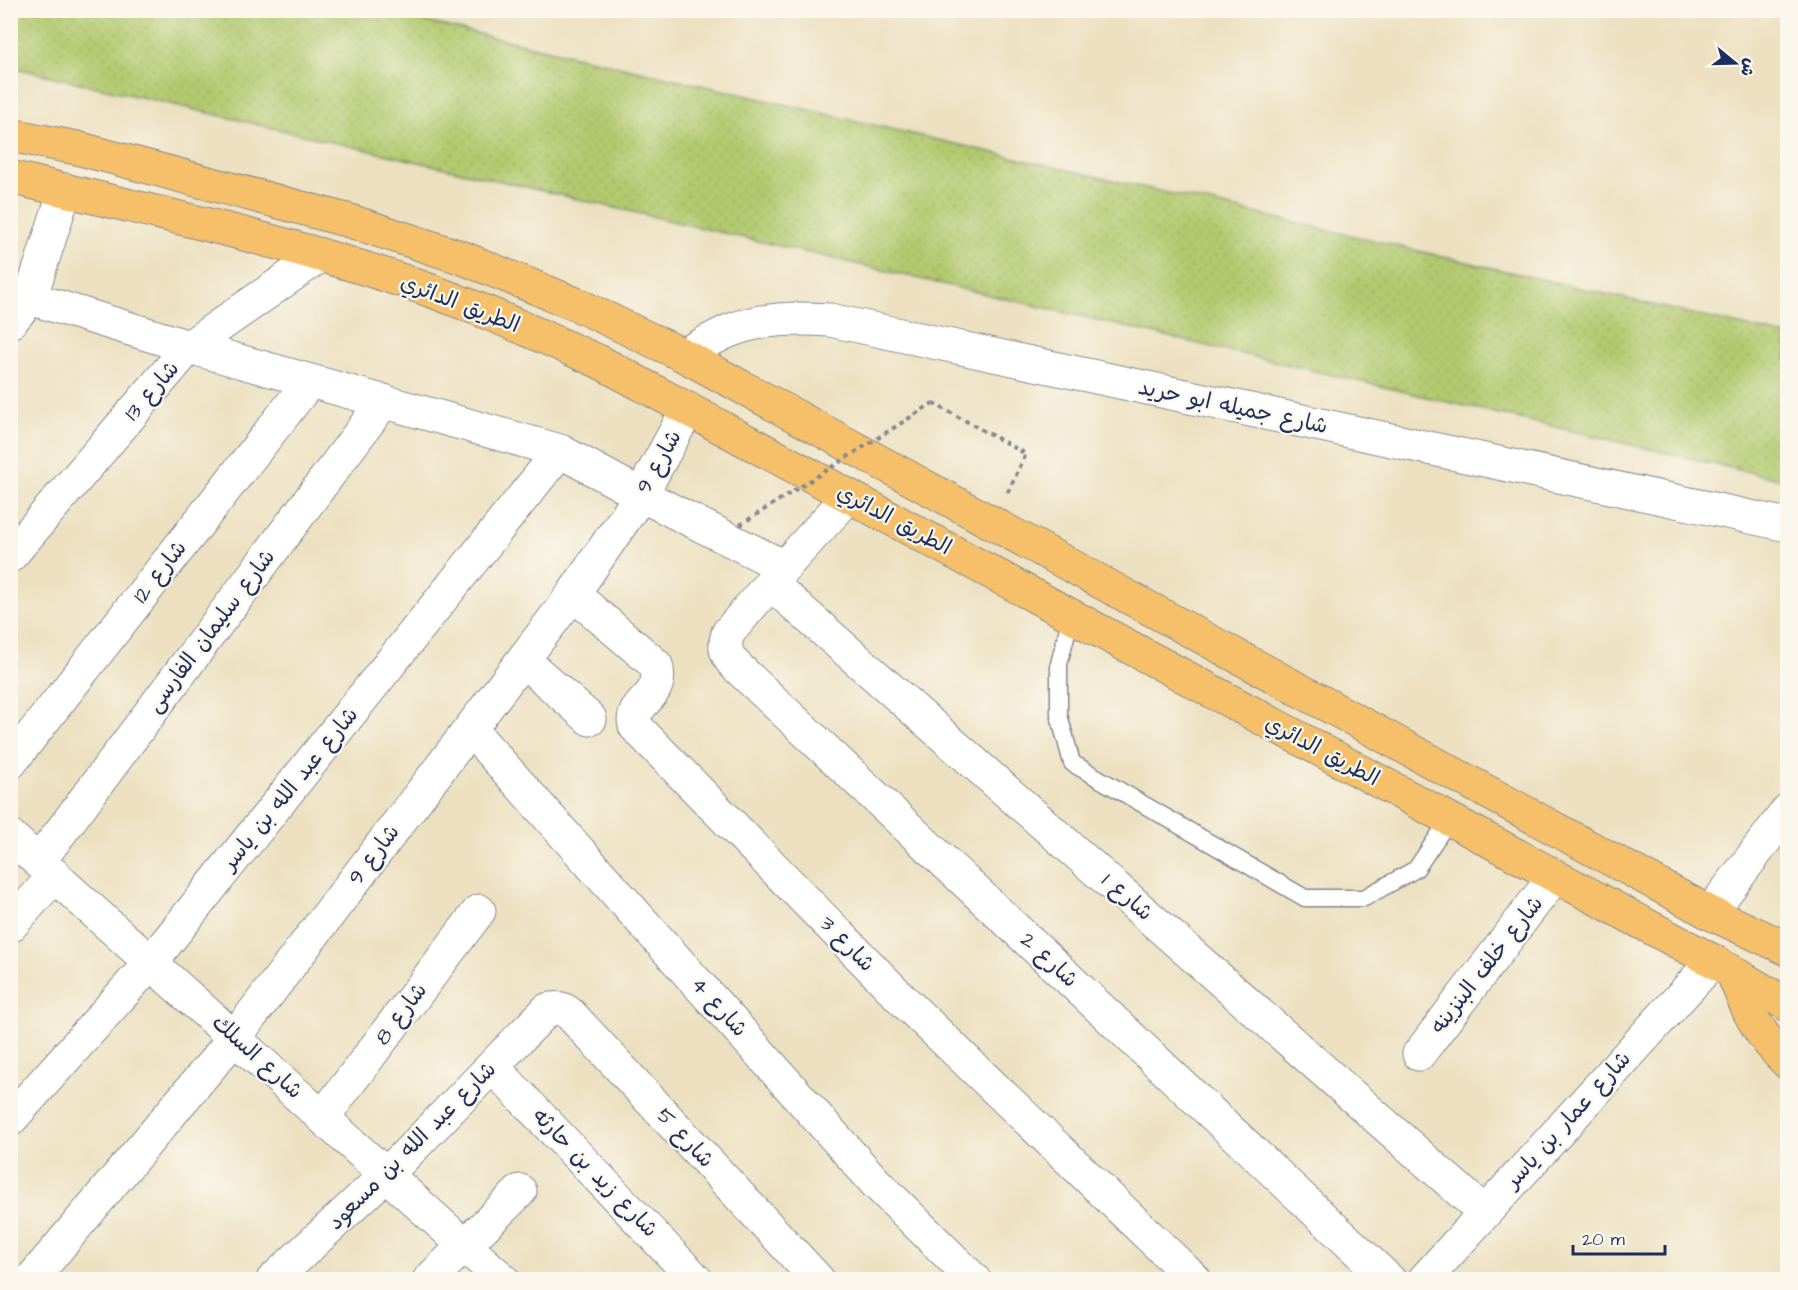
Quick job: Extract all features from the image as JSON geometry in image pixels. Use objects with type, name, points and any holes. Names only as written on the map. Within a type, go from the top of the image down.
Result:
[{"type":"main road","name":"الطريق الدائري","points":[[10,135],[77,148],[350,221],[462,258],[578,304],[683,355],[1721,918],[1788,949]]},
{"type":"main road","name":"الطريق الدائري","points":[[10,177],[321,255],[416,285],[509,321],[600,362],[1555,876],[1788,1005]]},
{"type":"main road","points":[[1721,918],[1788,924]]},
{"type":"main road","points":[[1723,967],[1773,1049],[1788,1063]]},
{"type":"street","points":[[17,305],[65,190]]},
{"type":"street","name":"شارع 13","points":[[10,556],[189,347],[321,255]]},
{"type":"street","name":"شارع 1","points":[[17,305],[189,347],[560,451],[642,495],[777,575],[1484,1212]]},
{"type":"street","name":"شارع جميله ابو حريد","points":[[683,355],[729,331],[762,322],[796,318],[830,320],[1788,525]]},
{"type":"street","name":"شارع 12","points":[[10,763],[310,381]]},
{"type":"street","name":"شارع سليمان الفارسى","points":[[10,926],[47,868],[384,401]]},
{"type":"street","name":"شارع 9","points":[[31,1280],[235,1037],[573,594],[642,495],[688,410]]},
{"type":"street","name":"شارع عبد الله بن ياسر","points":[[10,1120],[151,962],[560,451]]},
{"type":"street","points":[[777,575],[849,496]]},
{"type":"street","name":"شارع 2","points":[[777,575],[728,633],[725,644],[726,655],[1389,1280]]},
{"type":"street","name":"شارع 3","points":[[573,594],[656,665],[659,677],[656,688],[635,714],[633,720],[635,726],[905,1002],[1195,1280]]},
{"type":"street","points":[[523,660],[590,719]]},
{"type":"street","name":"شارع 4","points":[[470,729],[876,1183],[974,1280]]},
{"type":"street","points":[[1721,918],[1788,810]]},
{"type":"street","name":"شارع السلك","points":[[10,836],[503,1280]]},
{"type":"street","name":"شارع خلف البنزينه","points":[[1419,1054],[1555,876]]},
{"type":"street","name":"شارع 8","points":[[323,1117],[479,911]]},
{"type":"street","name":"شارع عمار بن ياسر","points":[[1424,1280],[1484,1212],[1723,967]]},
{"type":"street","name":"شارع 5","points":[[548,1010],[556,1007],[564,1009],[571,1015],[818,1280]]},
{"type":"street","name":"شارع عبد الله بن مسعود","points":[[273,1280],[387,1174],[548,1010]]},
{"type":"street","name":"شارع زيد بن حارثه","points":[[493,1066],[696,1280]]},
{"type":"street","points":[[429,1280],[520,1191]]},
{"type":"lane","points":[[1071,616],[1059,664],[1059,715],[1072,763],[1305,898],[1364,898],[1416,869],[1449,820]]},
{"type":"path","points":[[740,525],[933,403],[1026,454],[992,523]]},
{"type":"green space","points":[[11,10],[380,11],[1787,336],[1787,481],[11,67]]}]
